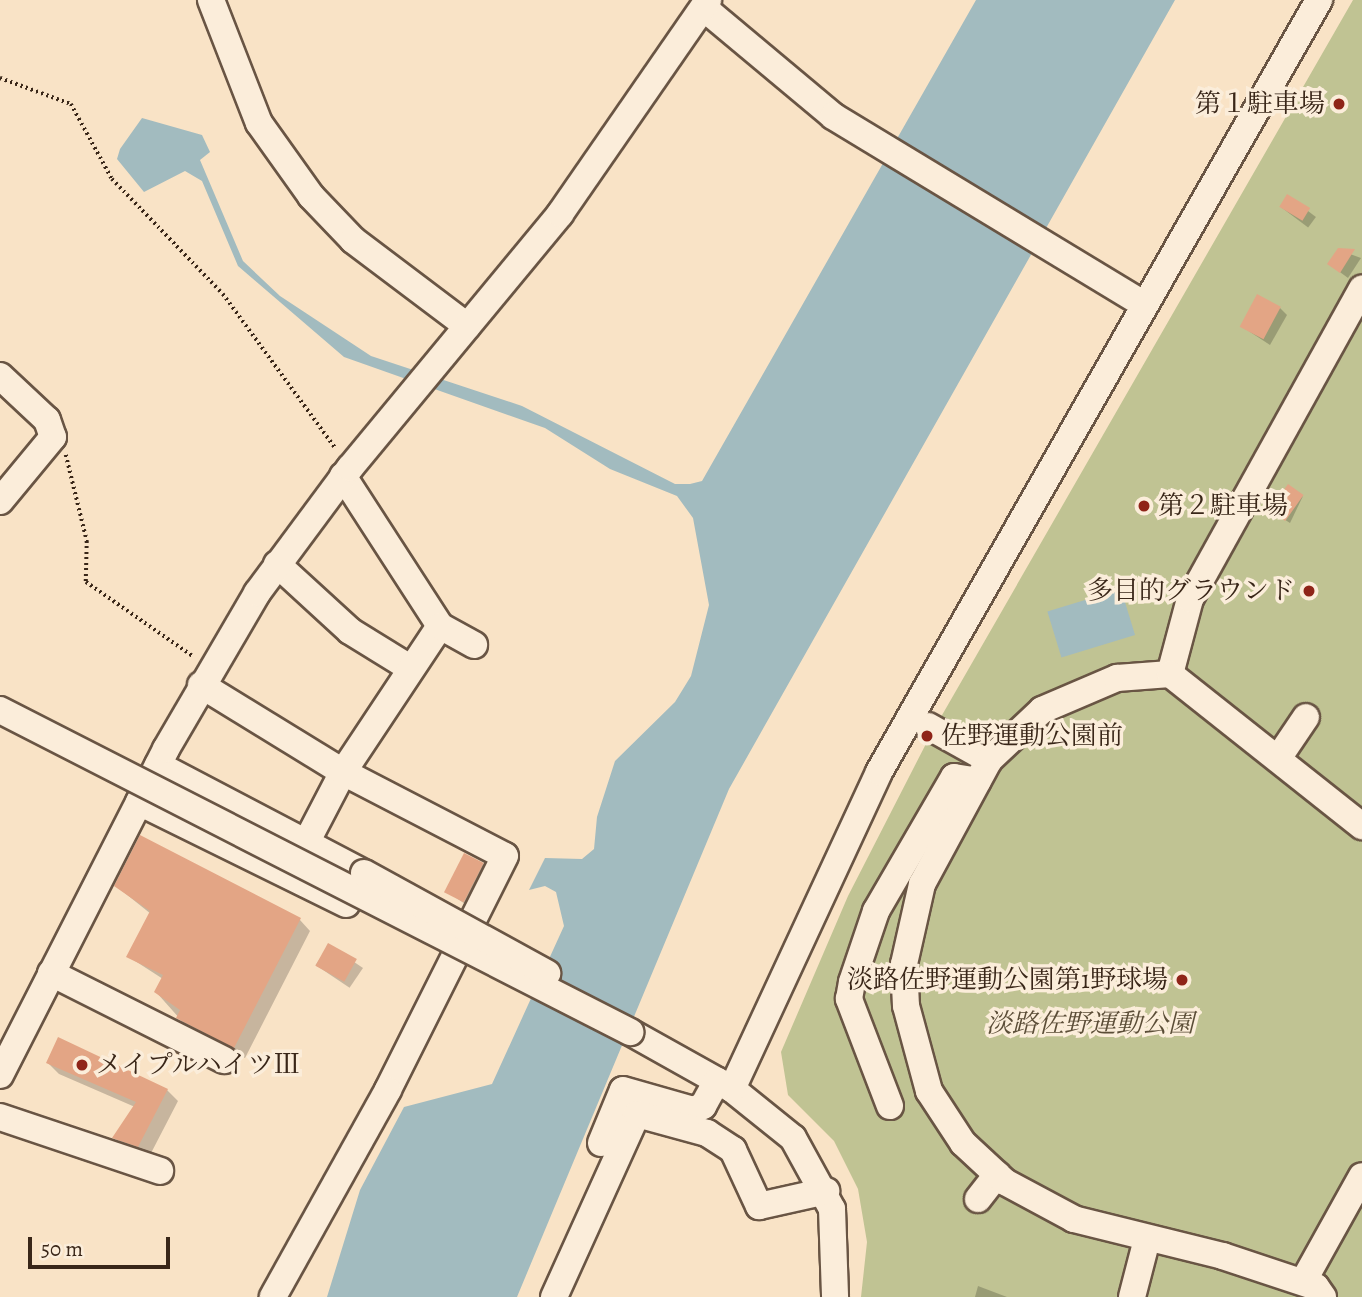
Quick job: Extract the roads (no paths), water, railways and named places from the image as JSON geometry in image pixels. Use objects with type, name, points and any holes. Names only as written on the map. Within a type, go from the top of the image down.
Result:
[{"type":"street","points":[[211,0],[259,123],[311,196],[353,240],[467,326]]},
{"type":"street","points":[[537,1297],[623,1090],[693,1110],[703,1106],[725,1085],[879,772],[1143,304],[1319,0]]},
{"type":"street","points":[[0,1075],[158,765],[206,677],[277,564],[347,472],[598,164],[706,4],[790,85],[889,150],[1143,304]]},
{"type":"street","points":[[1170,674],[1196,587],[1362,289]]},
{"type":"street","points":[[0,376],[47,420],[53,438],[0,500]]},
{"type":"street","points":[[347,472],[440,626],[474,645]]},
{"type":"street","points":[[277,564],[350,631],[410,668]]},
{"type":"street","points":[[306,843],[343,772],[440,626]]},
{"type":"street","points":[[1362,826],[1279,757],[1170,674],[1117,678],[1069,694],[1025,724],[983,770],[922,884],[906,943],[904,984],[929,1091],[963,1143],[997,1175],[1056,1212],[1313,1290],[1362,1176]]},
{"type":"street","points":[[206,677],[343,772],[505,856],[388,1090],[273,1297]]},
{"type":"street","points":[[0,710],[630,1032],[725,1085],[793,1138],[826,1191],[838,1244],[835,1297]]},
{"type":"street","points":[[1279,757],[1306,717]]},
{"type":"street","points":[[928,726],[983,770]]},
{"type":"street","points":[[158,765],[513,949],[630,1032]]},
{"type":"street","points":[[890,1106],[856,1022],[852,982],[876,911],[954,777],[983,770]]},
{"type":"street","points":[[139,802],[346,904],[494,981],[630,1032]]},
{"type":"street","points":[[51,973],[224,1060]]},
{"type":"street","points":[[554,1297],[637,1114],[707,1133],[733,1150],[758,1206],[826,1191]]},
{"type":"street","points":[[0,1117],[160,1171]]},
{"type":"street","points":[[978,1199],[997,1175]]},
{"type":"street","points":[[1132,1297],[1134,1267],[1147,1240]]},
{"type":"water","points":[[976,0],[1175,0],[729,789],[517,1297],[327,1297],[360,1190],[404,1107],[492,1084],[564,926],[556,892],[545,886],[529,890],[545,858],[582,859],[594,849],[597,817],[615,761],[675,702],[691,676],[709,605],[693,518],[677,496],[610,469],[545,428],[344,357],[238,266],[202,181],[185,171],[144,192],[117,159],[120,149],[142,118],[202,135],[210,152],[200,160],[243,261],[280,296],[371,356],[522,406],[675,484],[690,484],[702,481]]},
{"type":"water","points":[[1121,589],[1135,635],[1061,657],[1047,612]]},
{"type":"place","name":"第１駐車場","points":[[1339,104]]},
{"type":"place","name":"第２駐車場","points":[[1144,506]]},
{"type":"place","name":"多目的グラウンド","points":[[1309,591]]},
{"type":"place","name":"佐野運動公園前","points":[[927,736]]},
{"type":"place","name":"淡路佐野運動公園第1野球場","points":[[1182,980]]},
{"type":"place","name":"メイプルハイツⅢ","points":[[82,1065]]},
{"type":"park label","name":"淡路佐野運動公園","points":[[1090,1024]]}]
